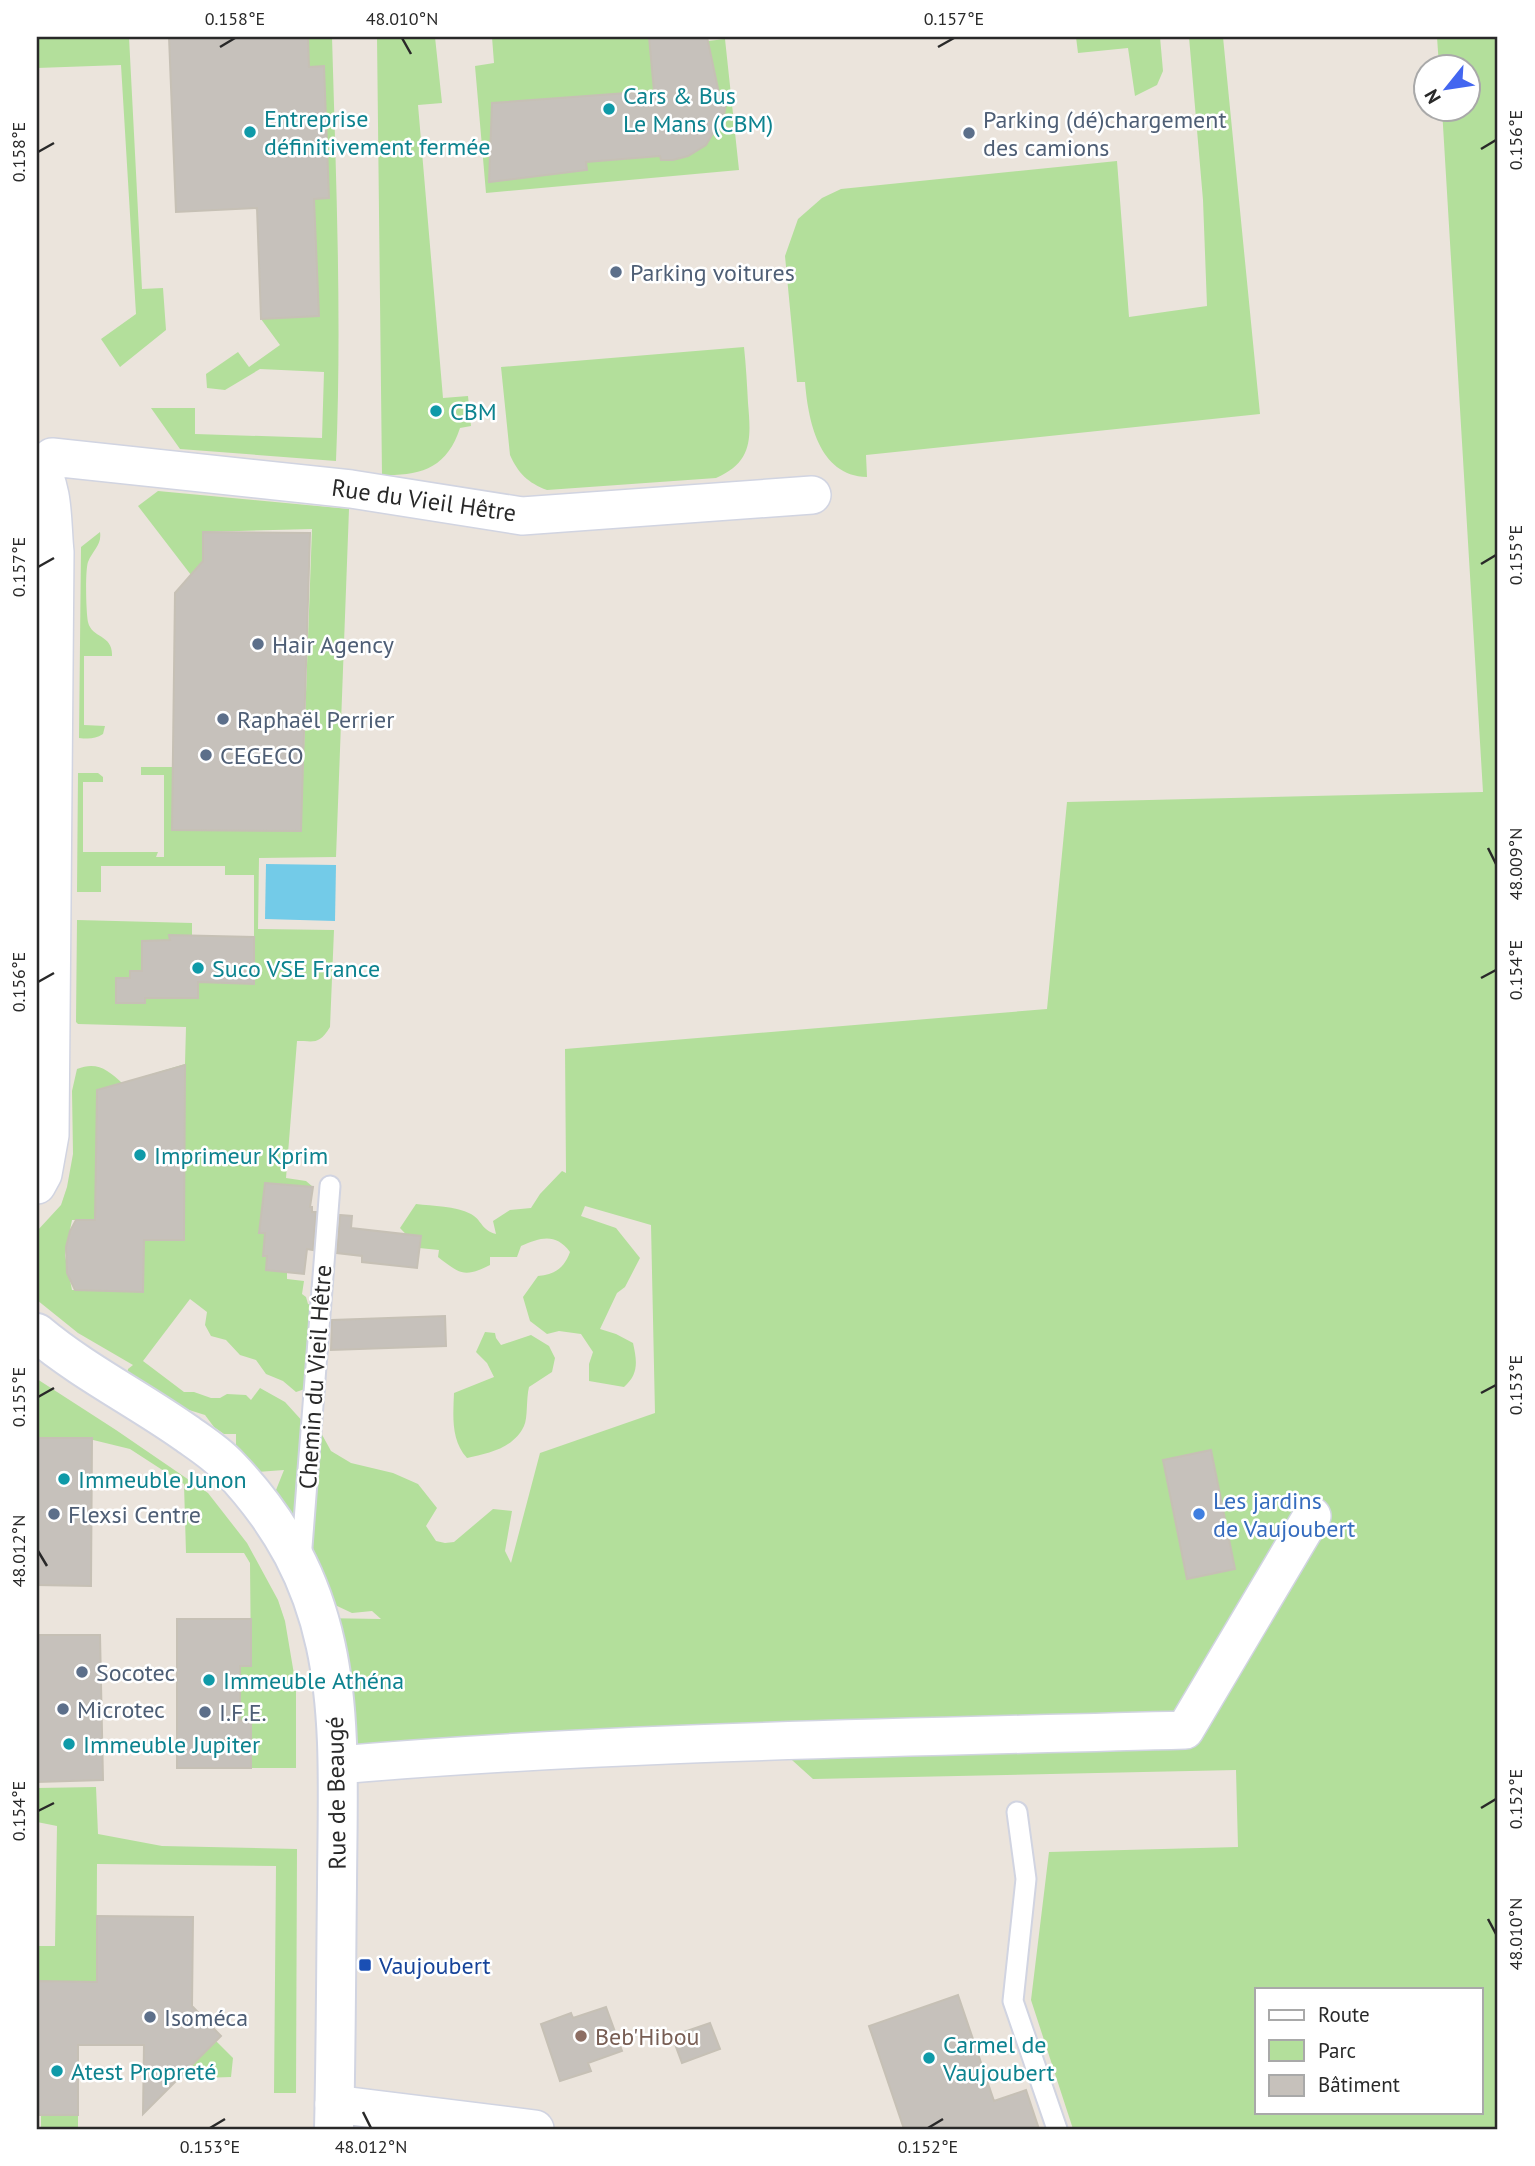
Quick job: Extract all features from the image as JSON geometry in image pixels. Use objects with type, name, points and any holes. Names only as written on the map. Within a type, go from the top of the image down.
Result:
[{"type":"street","name":"Rue du Vieil Hêtre","points":[[38,465],[52,457],[351,489],[522,516],[812,495]]},
{"type":"street","points":[[37,1185],[43,1174],[50,1135],[55,552],[50,494],[38,465]]},
{"type":"street","name":"Rue de Beaugé","points":[[37,1333],[165,1418],[226,1463],[273,1519],[300,1568],[320,1618],[329,1654],[334,1693],[338,1765],[334,2117]]},
{"type":"street","points":[[338,1765],[441,1756],[758,1742],[1185,1730],[1312,1516]]},
{"type":"street","points":[[334,2117],[535,2129]]},
{"type":"lane","name":"Chemin du Vieil Hêtre","points":[[300,1568],[330,1186]]},
{"type":"lane","points":[[1017,1812],[1026,1879],[1013,2001],[1057,2129]]},
{"type":"green space","points":[[37,37],[129,37],[142,289],[163,288],[166,330],[120,367],[101,339],[136,314],[121,65],[37,68]]},
{"type":"green space","points":[[308,37],[332,37],[338,302],[336,461],[180,449],[151,408],[195,408],[195,434],[322,438],[324,372],[260,369],[225,390],[207,388],[206,374],[238,352],[249,367],[280,345],[261,319],[314,199],[329,198],[324,67],[309,67]]},
{"type":"green space","points":[[377,37],[435,37],[442,103],[418,105],[443,398],[468,396],[471,426],[460,428],[448,452],[431,467],[396,475],[382,475]]},
{"type":"green space","points":[[492,37],[649,37],[654,91],[492,103],[489,182],[587,170],[586,162],[660,156],[662,160],[675,159],[697,150],[714,134],[724,112],[727,99],[720,98],[708,41],[725,39],[739,170],[486,193],[475,66],[494,63]]},
{"type":"green space","points":[[1076,37],[1160,37],[1163,71],[1157,85],[1135,96],[1128,48],[1078,53]]},
{"type":"green space","points":[[1189,37],[1223,37],[1260,414],[866,455],[867,477],[850,474],[837,467],[819,443],[813,428],[805,382],[797,382],[785,256],[798,219],[822,198],[841,189],[1117,161],[1129,317],[1207,306],[1203,200]]},
{"type":"green space","points":[[1437,37],[1498,37],[1498,2129],[1073,2129],[1031,2000],[1049,1852],[1238,1847],[1236,1770],[813,1779],[772,1742],[338,1765],[320,1618],[381,1619],[372,1611],[352,1613],[335,1605],[272,1500],[284,1470],[257,1472],[236,1454],[236,1434],[224,1434],[214,1427],[205,1415],[170,1404],[127,1379],[128,1369],[133,1365],[78,1333],[37,1300],[37,1231],[61,1205],[67,1187],[73,1154],[72,1091],[77,1069],[96,1066],[122,1083],[97,1090],[95,1220],[72,1220],[65,1255],[72,1290],[143,1291],[144,1240],[184,1240],[185,1065],[128,1081],[185,1064],[186,1027],[78,1024],[77,920],[192,923],[192,935],[170,935],[170,940],[142,941],[142,971],[130,978],[116,979],[117,1003],[145,1003],[145,980],[167,998],[198,998],[198,982],[254,984],[254,875],[225,875],[225,866],[101,866],[101,892],[77,892],[78,773],[98,773],[103,777],[103,782],[83,782],[83,852],[158,852],[156,857],[164,857],[164,775],[141,775],[141,767],[173,767],[301,830],[312,529],[203,532],[203,561],[191,575],[138,506],[158,491],[349,509],[336,857],[259,858],[258,929],[334,930],[330,1027],[319,1039],[297,1041],[286,1178],[306,1181],[313,1187],[265,1183],[259,1232],[265,1233],[263,1255],[267,1256],[266,1269],[287,1272],[287,1279],[304,1281],[302,1294],[308,1304],[312,1305],[305,1389],[296,1392],[283,1381],[266,1374],[256,1360],[240,1355],[226,1340],[211,1336],[205,1325],[207,1312],[190,1299],[143,1361],[184,1392],[194,1392],[211,1398],[220,1398],[227,1394],[246,1395],[251,1400],[260,1388],[285,1402],[305,1424],[320,1431],[331,1451],[351,1463],[393,1473],[418,1484],[437,1508],[426,1526],[436,1541],[454,1542],[493,1509],[512,1511],[505,1551],[511,1563],[540,1453],[655,1413],[651,1225],[585,1206],[581,1216],[616,1228],[640,1258],[625,1287],[617,1293],[600,1329],[633,1343],[636,1367],[624,1387],[589,1381],[589,1364],[593,1352],[581,1334],[559,1331],[547,1334],[530,1321],[523,1297],[538,1276],[554,1272],[565,1262],[570,1252],[565,1246],[554,1239],[535,1240],[521,1246],[517,1257],[490,1257],[490,1265],[468,1273],[457,1270],[438,1257],[439,1250],[419,1248],[400,1228],[416,1204],[465,1211],[475,1216],[487,1230],[496,1234],[493,1221],[510,1210],[531,1208],[562,1171],[566,1173],[565,1049],[1047,1009],[1067,802],[1483,792],[1443,122],[1482,122],[1482,52],[1438,52]]},
{"type":"green space","points":[[744,347],[749,427],[747,448],[737,464],[716,478],[547,490],[524,477],[510,455],[501,367]]},
{"type":"green space","points":[[100,532],[98,544],[87,567],[87,617],[90,627],[109,644],[112,656],[84,656],[84,725],[105,726],[100,736],[79,738],[81,547]]},
{"type":"green space","points":[[485,1332],[495,1333],[501,1345],[531,1335],[549,1346],[555,1358],[552,1372],[529,1387],[525,1423],[519,1434],[499,1449],[467,1458],[456,1436],[453,1419],[454,1393],[494,1377],[487,1363],[476,1352]]},
{"type":"green space","points":[[37,1379],[208,1493],[247,1543],[278,1600],[285,1621],[296,1686],[296,1768],[251,1768],[251,1721],[240,1721],[240,1666],[251,1665],[250,1563],[244,1553],[186,1553],[184,1484],[130,1449],[85,1438],[37,1438]]},
{"type":"green space","points":[[96,1787],[98,1834],[162,1846],[297,1849],[296,2093],[274,2093],[276,1866],[97,1864],[96,2028],[78,1982],[37,1981],[37,1946],[55,1946],[57,1826],[37,1822],[37,1788]]},
{"type":"green space","points":[[216,2041],[233,2058],[231,2077],[202,2078],[191,2066]]},
{"type":"green space","points":[[41,2115],[78,2115],[78,2129],[41,2129]]},
{"type":"water","points":[[266,864],[336,865],[335,921],[265,919]]},
{"type":"building","name":"Entreprise définitivement fermée","points":[[169,37],[308,37],[309,67],[324,66],[329,198],[314,199],[319,316],[261,319],[257,208],[176,212]]},
{"type":"building","name":"Cars & Bus Le Mans (CBM)","points":[[649,37],[707,37],[720,98],[727,99],[724,115],[706,145],[688,156],[673,160],[661,160],[660,156],[586,162],[587,170],[489,182],[492,103],[654,91]]},
{"type":"building","points":[[203,532],[310,533],[301,831],[172,830],[175,593],[203,561]]},
{"type":"building","name":"Suco VSE France","points":[[169,935],[254,937],[254,984],[198,982],[198,998],[145,998],[145,1003],[116,1003],[116,978],[130,978],[130,971],[142,971],[142,941],[170,940]]},
{"type":"building","name":"Imprimeur Kprim","points":[[185,1065],[184,1240],[144,1240],[143,1292],[75,1290],[67,1273],[66,1247],[76,1220],[95,1220],[97,1090]]},
{"type":"building","points":[[265,1183],[313,1187],[310,1207],[312,1212],[316,1212],[313,1250],[307,1249],[304,1274],[266,1270],[267,1256],[263,1256],[265,1233],[259,1233]]},
{"type":"building","points":[[340,1215],[352,1216],[351,1228],[421,1236],[417,1268],[362,1262],[362,1256],[337,1253]]},
{"type":"building","points":[[445,1316],[446,1346],[331,1350],[332,1320]]},
{"type":"building","name":"Immeuble Junon","points":[[37,1438],[92,1438],[91,1586],[37,1585]]},
{"type":"building","name":"Les jardins de Vaujoubert","points":[[1211,1450],[1235,1569],[1187,1579],[1163,1460]]},
{"type":"building","name":"Immeuble Athéna","points":[[177,1619],[251,1619],[251,1666],[240,1666],[240,1721],[251,1721],[251,1768],[177,1768]]},
{"type":"building","name":"Immeuble Jupiter","points":[[37,1635],[100,1635],[103,1780],[37,1782]]},
{"type":"building","name":"Isoméca","points":[[97,1916],[193,1917],[192,2006],[221,2036],[143,2114],[144,2045],[78,2045],[78,2115],[37,2115],[37,1981],[97,1982]]},
{"type":"building","name":"Carmel de Vaujoubert","points":[[958,1995],[994,2101],[1026,2090],[1039,2129],[904,2129],[869,2026]]},
{"type":"building","name":"Beb'Hibou","points":[[606,2007],[622,2051],[588,2063],[591,2071],[560,2081],[541,2024],[571,2013],[573,2018]]},
{"type":"building","points":[[710,2023],[720,2049],[682,2063],[672,2036]]},
{"type":"place","name":"Cars & Bus Le Mans (CBM)","points":[[609,109]]},
{"type":"place","name":"Entreprise définitivement fermée","points":[[250,132]]},
{"type":"place","name":"Parking (dé)chargement des camions","points":[[969,133]]},
{"type":"place","name":"Parking voitures","points":[[616,272]]},
{"type":"place","name":"CBM","points":[[436,411]]},
{"type":"place","name":"Hair Agency","points":[[258,644]]},
{"type":"place","name":"Raphaël Perrier","points":[[223,719]]},
{"type":"place","name":"CEGECO","points":[[206,755]]},
{"type":"place","name":"Suco VSE France","points":[[198,968]]},
{"type":"place","name":"Imprimeur Kprim","points":[[140,1155]]},
{"type":"place","name":"Immeuble Junon","points":[[64,1479]]},
{"type":"place","name":"Flexsi Centre","points":[[54,1514]]},
{"type":"place","name":"Les jardins de Vaujoubert","points":[[1199,1514]]},
{"type":"place","name":"Socotec","points":[[82,1672]]},
{"type":"place","name":"Immeuble Athéna","points":[[209,1680]]},
{"type":"place","name":"Microtec","points":[[63,1709]]},
{"type":"place","name":"I.F.E.","points":[[205,1712]]},
{"type":"place","name":"Immeuble Jupiter","points":[[69,1744]]},
{"type":"place","name":"Vaujoubert","points":[[365,1965]]},
{"type":"place","name":"Isoméca","points":[[150,2017]]},
{"type":"place","name":"Beb'Hibou","points":[[581,2036]]},
{"type":"place","name":"Carmel de Vaujoubert","points":[[929,2058]]},
{"type":"place","name":"Atest Propreté","points":[[57,2071]]}]
